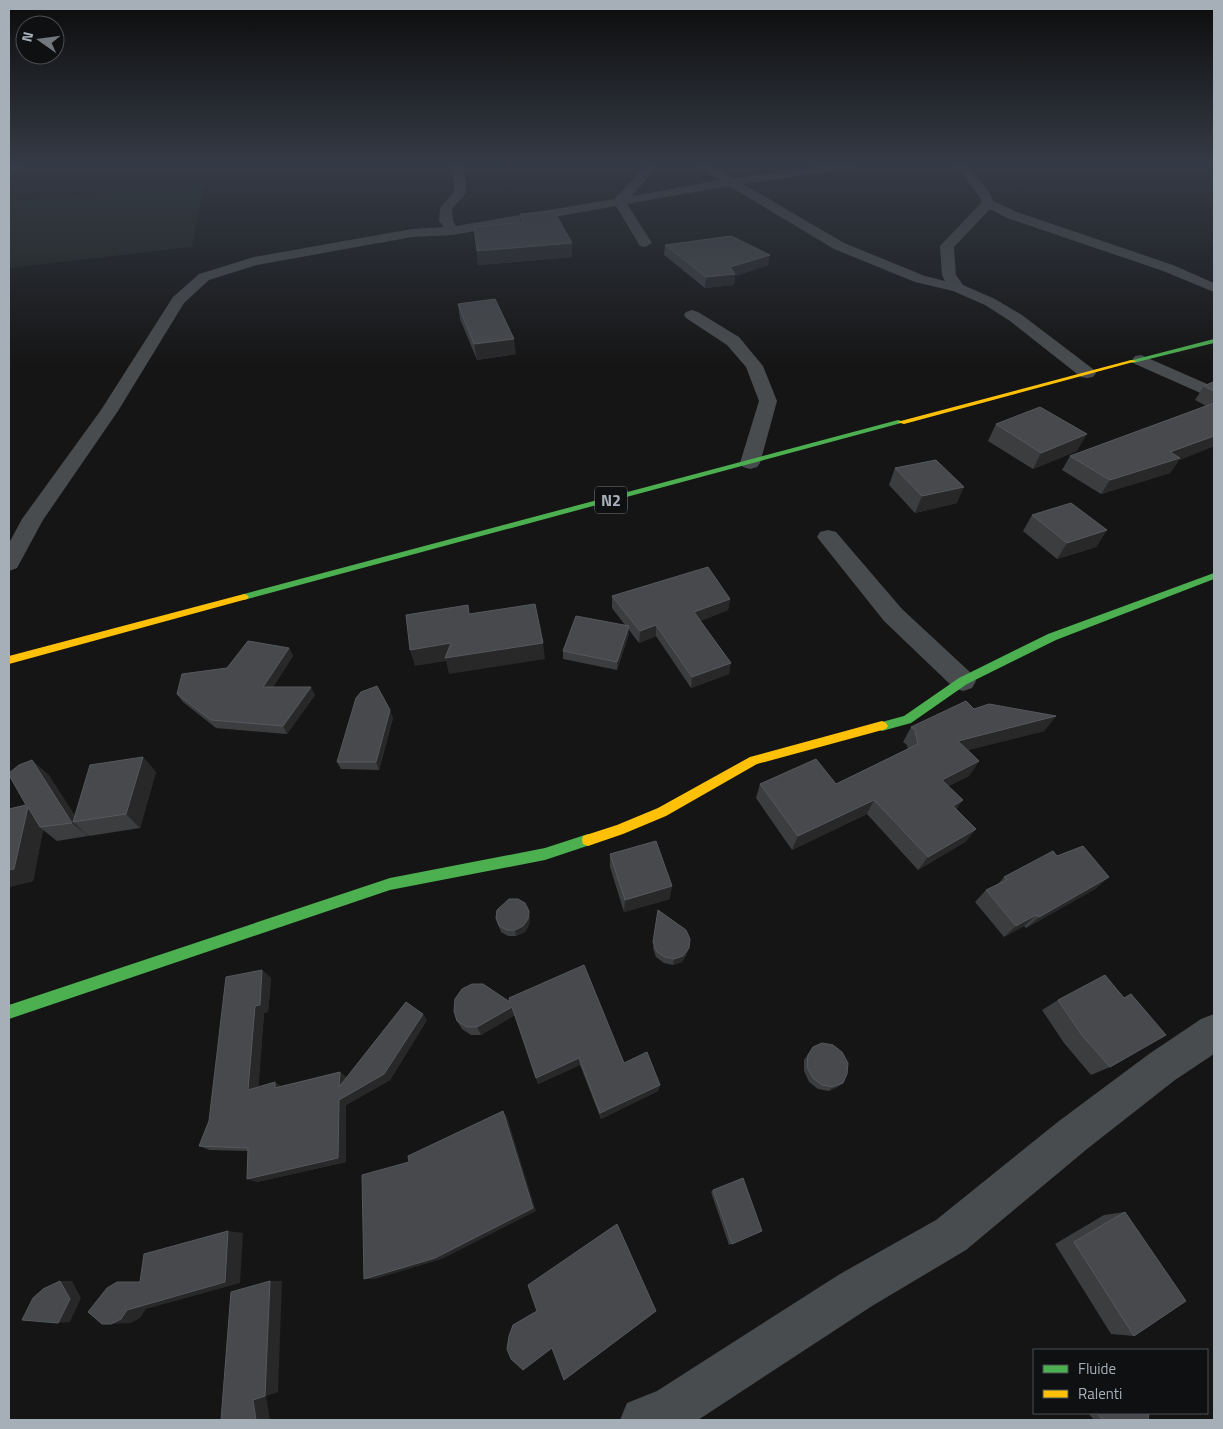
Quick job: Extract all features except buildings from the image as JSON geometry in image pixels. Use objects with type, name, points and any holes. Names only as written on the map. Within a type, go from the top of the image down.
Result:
[{"type":"main road","name":"N2","points":[[9,660],[1087,373],[1214,341]]},
{"type":"main road","points":[[9,1012],[390,884],[545,854],[619,830],[662,812],[754,760],[843,735],[907,720],[963,681],[1052,637],[1214,576]]},
{"type":"street","points":[[9,563],[33,518],[109,412],[178,300],[204,277],[254,262],[416,233]]},
{"type":"street","points":[[639,233],[645,243]]},
{"type":"street","points":[[817,233],[839,246],[920,279],[958,288],[990,302],[1016,318],[1087,373]]},
{"type":"street","points":[[958,288],[949,275],[947,246],[960,233]]},
{"type":"street","points":[[1064,233],[1168,268],[1214,288]]},
{"type":"street","points":[[692,315],[732,341],[754,366],[758,375],[768,401],[750,463]]},
{"type":"street","points":[[1141,360],[1214,394]]},
{"type":"street","points":[[828,537],[893,616],[963,681]]},
{"type":"street","points":[[644,1420],[672,1409],[856,1290],[951,1235],[1073,1135],[1162,1067],[1214,1032]]},
{"type":"shaded area","points":[[9,233],[195,233],[192,247],[9,268]]},
{"type":"traffic: fast","points":[[1133,361],[1214,341]]},
{"type":"traffic: fast","points":[[244,597],[901,422]]},
{"type":"traffic: fast","points":[[882,726],[907,720],[963,681],[1052,637],[1214,576]]},
{"type":"traffic: fast","points":[[9,1012],[390,884],[545,854],[588,840]]},
{"type":"traffic: slow","points":[[901,422],[1133,361]]},
{"type":"traffic: slow","points":[[9,660],[244,597]]},
{"type":"traffic: slow","points":[[588,840],[619,830],[662,812],[754,760],[882,726]]}]
